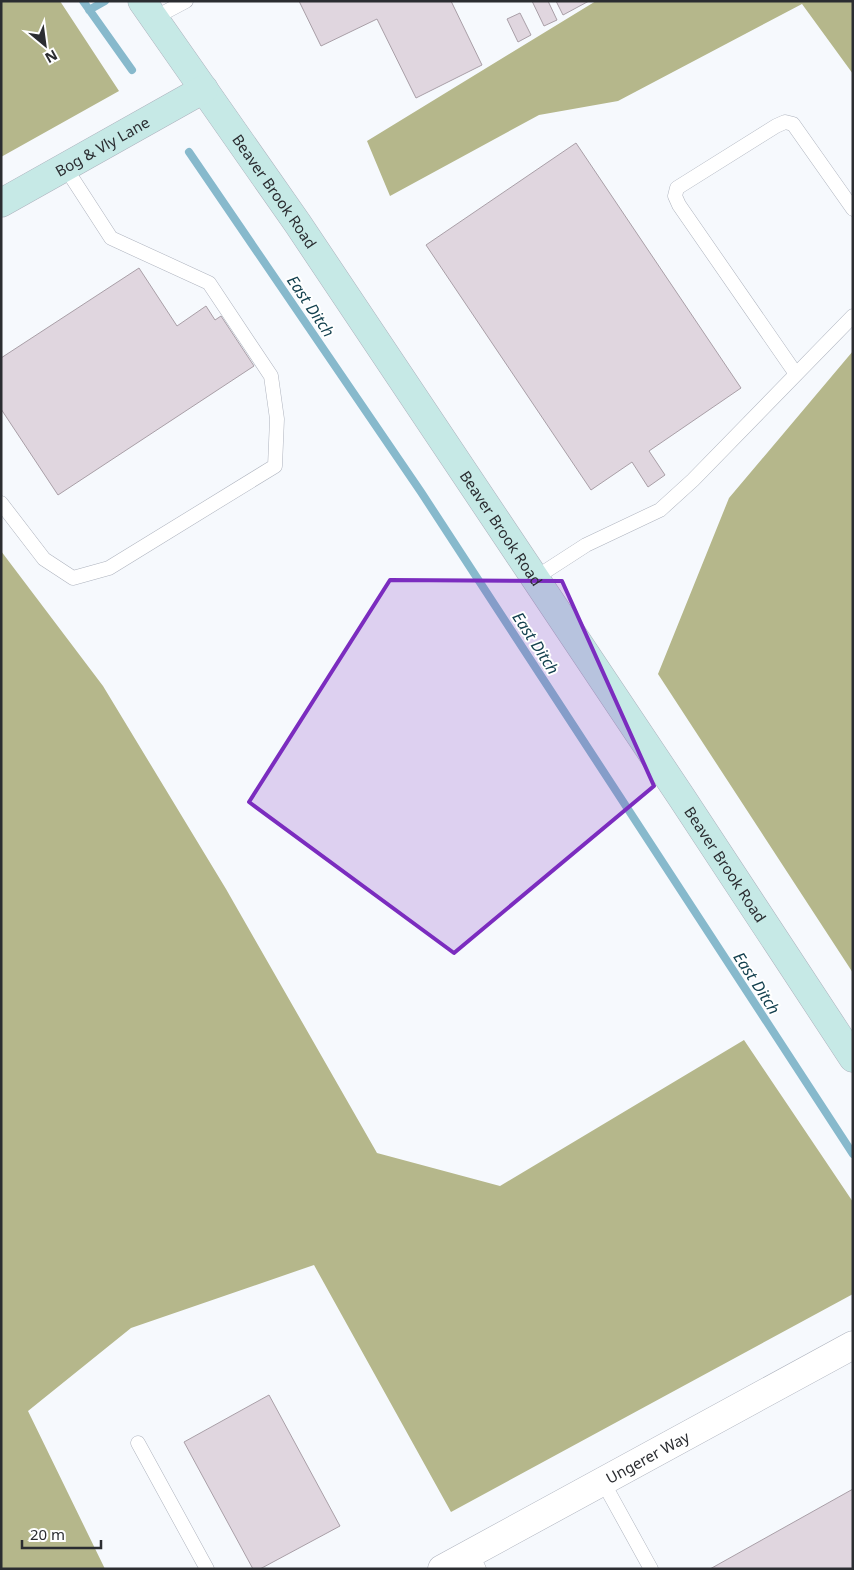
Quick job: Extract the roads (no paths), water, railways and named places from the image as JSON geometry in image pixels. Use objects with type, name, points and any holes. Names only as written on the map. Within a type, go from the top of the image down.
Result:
[{"type":"street","name":"Beaver Brook Road","points":[[148,10],[298,224],[853,1058]]},
{"type":"street","name":"Bog & Vly Lane","points":[[1,202],[204,89]]},
{"type":"street","name":"Ungerer Way","points":[[442,1569],[475,1561],[603,1482],[853,1346]]},
{"type":"lane","points":[[148,10],[186,1]]},
{"type":"lane","points":[[796,374],[679,205],[675,196],[677,188],[785,122],[793,124],[853,209]]},
{"type":"lane","points":[[1,502],[44,559],[73,578],[109,568],[275,466],[277,419],[271,376],[209,283],[111,238],[65,167]]},
{"type":"lane","points":[[535,578],[586,545],[660,510],[693,480],[853,316]]},
{"type":"lane","points":[[138,1442],[207,1569]]},
{"type":"lane","points":[[603,1482],[651,1569]]},
{"type":"waterway","name":"East Ditch","points":[[83,1],[132,70]]},
{"type":"waterway","points":[[89,10],[105,1]]},
{"type":"waterway","name":"East Ditch","points":[[189,152],[421,492],[853,1154]]}]
